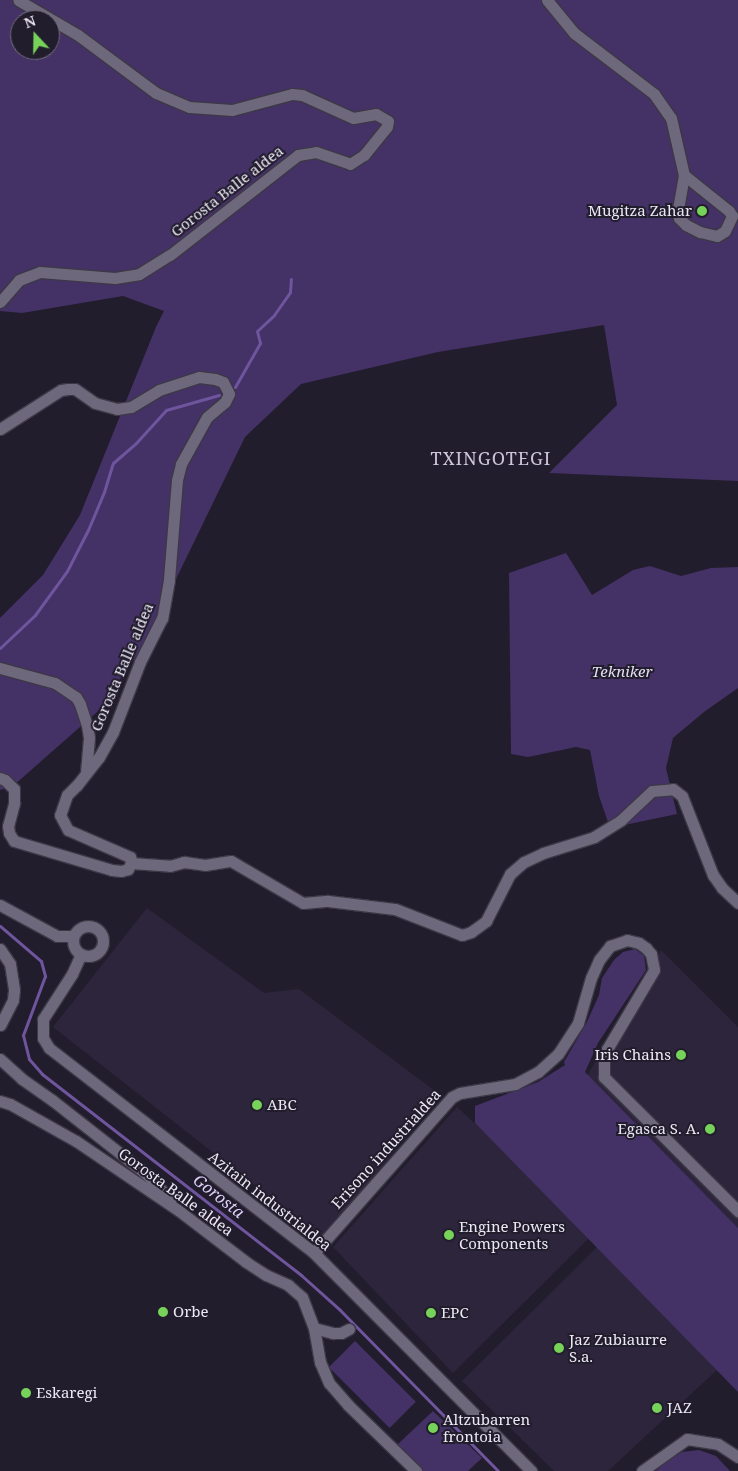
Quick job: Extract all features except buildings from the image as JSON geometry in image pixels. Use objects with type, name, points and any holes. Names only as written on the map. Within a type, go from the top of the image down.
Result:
[{"type":"street","name":"Gorosta Balle aldea","points":[[0,302],[19,280],[40,272],[115,278],[145,272],[298,155],[316,152],[350,164],[364,155],[387,127],[388,121],[383,116],[376,114],[353,118],[302,95],[292,94],[232,110],[189,107],[156,93],[78,35],[18,0]]},
{"type":"street","points":[[547,0],[574,33],[654,94],[671,118],[684,175],[678,209],[680,218],[686,225],[700,232],[717,236],[725,231],[732,216],[729,211],[684,175]]},
{"type":"street","name":"Gorosta Balle aldea","points":[[0,430],[61,390],[75,390],[96,403],[116,409],[131,407],[159,390],[199,376],[216,378],[223,382],[228,394],[225,402],[207,417],[181,464],[177,480],[169,580],[162,618],[140,662],[113,732],[99,757],[62,803],[60,815],[68,830],[125,854],[130,857],[131,863]]},
{"type":"street","name":"Gorosta Balle aldea","points":[[0,668],[55,683],[76,698],[84,713],[89,738],[85,774]]},
{"type":"street","points":[[0,778],[5,780],[14,789],[14,803],[8,826],[9,833],[14,840],[121,872],[128,869],[131,863],[170,866],[184,862],[205,865],[231,861],[303,903],[328,901],[395,909],[462,935],[471,932],[486,921],[510,874],[524,862],[543,853],[594,836],[621,820],[652,791],[673,789],[682,796],[713,875],[722,888],[738,903]]},
{"type":"street","points":[[0,905],[57,936],[73,936]]},
{"type":"street","points":[[91,926],[100,932],[102,938],[101,948],[93,955],[81,954],[74,947],[73,936],[80,927],[91,926]]},
{"type":"street","name":"Erisono industrialdea","points":[[314,1252],[452,1097],[460,1093],[515,1084],[526,1080],[554,1058],[564,1047],[578,1023],[591,978],[599,960],[610,946],[627,940],[639,942],[646,948],[651,954],[654,970],[607,1050],[604,1059],[604,1077],[738,1211]]},
{"type":"street","points":[[0,949],[10,964],[14,990],[13,1000],[0,1025]]},
{"type":"street","name":"Azitain industrialdea","points":[[81,954],[72,974],[42,1019],[43,1038],[49,1048],[314,1252],[531,1471]]},
{"type":"street","points":[[0,1058],[22,1079],[52,1100],[145,1174],[167,1194],[178,1210]]},
{"type":"street","name":"Gorosta Balle aldea","points":[[0,1101],[10,1104],[76,1141],[178,1210],[246,1262],[266,1275],[288,1285],[302,1297],[314,1328],[320,1362],[329,1383],[348,1405],[416,1471]]},
{"type":"street","points":[[314,1328],[333,1333],[341,1333],[349,1329]]},
{"type":"street","points":[[642,1471],[687,1438],[718,1444],[738,1457]]},
{"type":"shaded area","points":[[147,908],[264,993],[299,989],[439,1094],[420,1121],[322,1238],[53,1027]]},
{"type":"shaded area","points":[[661,950],[738,1027],[738,1228],[587,1076]]},
{"type":"shaded area","points":[[457,1107],[538,1181],[589,1238],[453,1373],[333,1247]]},
{"type":"shaded area","points":[[597,1247],[717,1370],[608,1471],[554,1471],[462,1381]]},
{"type":"green space","points":[[0,0],[738,0],[738,481],[549,473],[617,405],[604,325],[438,352],[301,384],[245,437],[144,645],[97,712],[13,786],[0,790],[0,618],[43,575],[80,515],[164,311],[123,296],[22,313],[0,311]]},
{"type":"green space","name":"Tekniker","points":[[566,553],[592,595],[633,570],[650,566],[681,576],[711,568],[738,567],[738,688],[704,712],[673,738],[666,768],[677,814],[610,828],[599,796],[590,750],[576,747],[528,757],[511,754],[509,573]]},
{"type":"green space","points":[[635,949],[644,956],[646,970],[598,1043],[585,1072],[738,1228],[738,1392],[475,1123],[475,1106],[538,1082],[565,1065],[564,1062],[587,1022],[599,995],[602,978],[614,960],[623,952]]},
{"type":"green space","points":[[355,1341],[416,1402],[390,1428],[329,1367]]},
{"type":"green space","name":"Altzubarren frontoia","points":[[433,1411],[482,1458],[468,1471],[423,1471],[397,1445]]},
{"type":"green space","points":[[699,1450],[716,1456],[730,1471],[656,1471],[667,1460],[682,1452]]},
{"type":"waterway","points":[[235,387],[260,343],[257,331],[274,315],[290,292],[291,279]]},
{"type":"waterway","points":[[0,648],[35,615],[67,571],[88,530],[104,492],[113,463],[136,443],[166,410],[219,395]]},
{"type":"waterway","name":"Gorosta","points":[[0,926],[41,961],[45,976],[23,1035],[29,1059],[42,1074],[301,1275],[340,1310],[498,1471]]},
{"type":"place","name":"Mugitza Zahar","points":[[702,211]]},
{"type":"place","name":"Iris Chains","points":[[681,1055]]},
{"type":"place","name":"ABC","points":[[257,1105]]},
{"type":"place","name":"Egasca S. A.","points":[[710,1129]]},
{"type":"place","name":"Engine Powers Components","points":[[449,1235]]},
{"type":"place","name":"Orbe","points":[[163,1312]]},
{"type":"place","name":"EPC","points":[[431,1313]]},
{"type":"place","name":"Jaz Zubiaurre S.a.","points":[[559,1348]]},
{"type":"place","name":"Eskaregi","points":[[26,1393]]},
{"type":"place","name":"JAZ","points":[[657,1408]]},
{"type":"place","name":"Altzubarren frontoia","points":[[433,1428]]},
{"type":"district","name":"TXINGOTEGI","points":[[491,458]]}]
